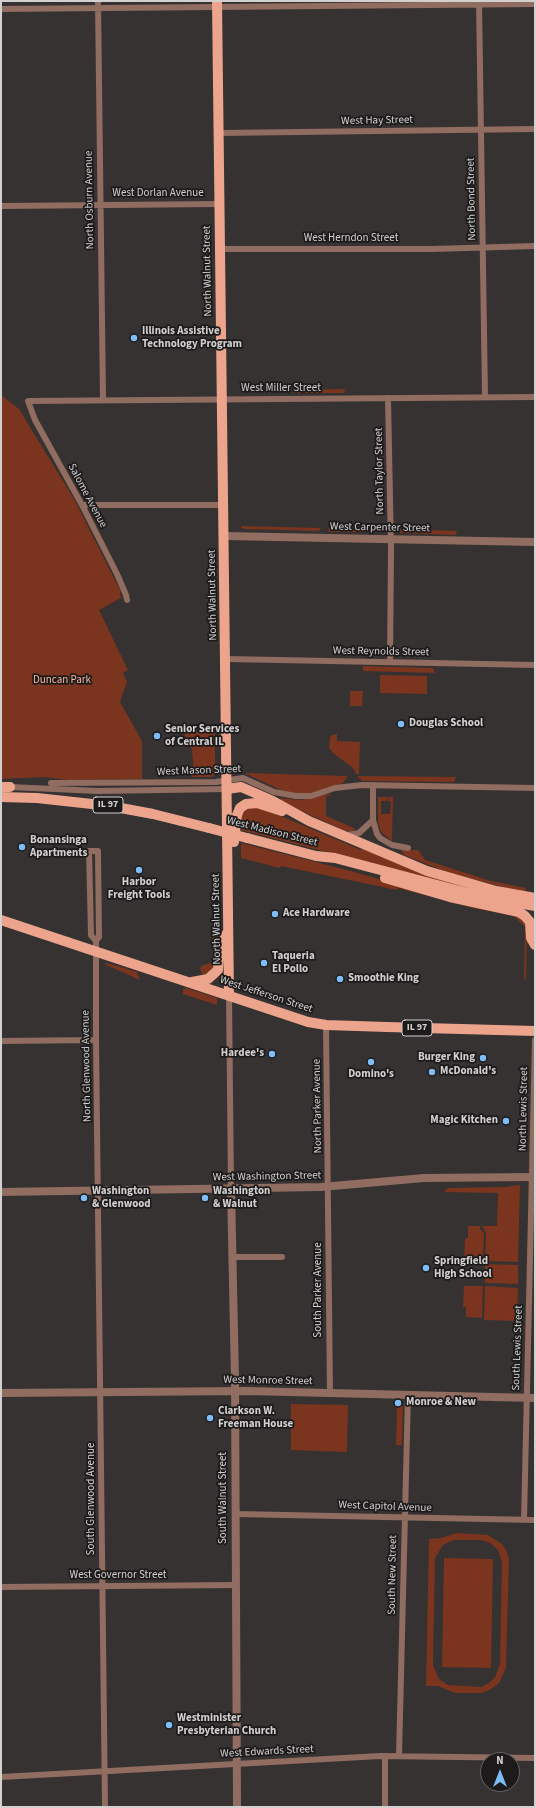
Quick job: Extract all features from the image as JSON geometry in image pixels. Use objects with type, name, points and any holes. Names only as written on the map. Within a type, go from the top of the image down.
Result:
[{"type":"main road","name":"North Walnut Street","points":[[217,4],[229,995]]},
{"type":"main road","points":[[227,785],[241,787],[273,801],[310,821]]},
{"type":"main road","name":"West Madison Street","points":[[1,797],[37,798],[110,806],[209,828],[316,856],[335,858],[475,895],[535,906]]},
{"type":"main road","points":[[228,857],[234,841],[239,811],[246,804],[257,803],[310,821],[427,871],[496,891],[535,898]]},
{"type":"main road","points":[[316,856],[450,897],[519,912],[530,922],[531,938],[535,945]]},
{"type":"main road","name":"West Jefferson Street","points":[[1,920],[300,1020],[326,1025],[535,1031]]},
{"type":"main road","points":[[190,982],[208,979],[218,970],[219,951],[229,930]]},
{"type":"street","name":"North Bond Street","points":[[479,3],[485,397]]},
{"type":"street","points":[[1,9],[98,4],[535,4]]},
{"type":"street","name":"North Osburn Avenue","points":[[98,4],[103,400]]},
{"type":"street","name":"West Hay Street","points":[[218,133],[535,129]]},
{"type":"street","name":"West Dorlan Avenue","points":[[1,206],[219,204]]},
{"type":"street","name":"West Herndon Street","points":[[220,249],[432,249],[483,246],[535,246]]},
{"type":"street","name":"West Miller Street","points":[[28,401],[535,397]]},
{"type":"street","name":"North Taylor Street","points":[[388,398],[391,539],[390,662]]},
{"type":"street","name":"Salome Avenue","points":[[28,401],[54,456],[82,505],[117,574],[127,600]]},
{"type":"street","points":[[82,505],[223,505]]},
{"type":"street","name":"West Carpenter Street","points":[[224,536],[535,542]]},
{"type":"street","name":"West Reynolds Street","points":[[226,659],[535,666]]},
{"type":"street","name":"West Mason Street","points":[[5,787],[98,791],[227,785],[243,778],[274,792],[296,796],[311,796],[335,788],[373,785],[535,788]]},
{"type":"street","name":"West Mason Street","points":[[51,783],[227,785]]},
{"type":"street","points":[[373,785],[373,820],[377,834],[386,843],[401,848],[408,848]]},
{"type":"street","points":[[345,836],[359,833],[373,820]]},
{"type":"street","name":"North Glenwood Avenue","points":[[96,940],[91,935],[89,851],[98,850],[99,937],[96,940],[98,1191]]},
{"type":"street","name":"North Walnut Street","points":[[229,995],[231,1188]]},
{"type":"street","name":"North Parker Avenue","points":[[326,1025],[328,1186]]},
{"type":"street","points":[[1,1041],[96,1040]]},
{"type":"street","name":"North Lewis Street","points":[[533,1177],[535,1040]]},
{"type":"street","name":"West Washington Street","points":[[1,1192],[328,1186],[424,1178],[533,1177]]},
{"type":"street","name":"South Lewis Street","points":[[524,1520],[531,1398],[533,1177]]},
{"type":"street","name":"South Parker Avenue","points":[[328,1186],[330,1393]]},
{"type":"street","name":"South Walnut Street","points":[[231,1188],[235,1391],[238,1763],[237,1807]]},
{"type":"street","name":"South Glenwood Avenue","points":[[98,1191],[104,1807]]},
{"type":"street","points":[[232,1257],[282,1257]]},
{"type":"street","name":"West Monroe Street","points":[[1,1393],[235,1391],[531,1398]]},
{"type":"street","name":"South New Street","points":[[399,1756],[408,1394]]},
{"type":"street","name":"West Capitol Avenue","points":[[235,1514],[535,1520]]},
{"type":"street","name":"West Governor Street","points":[[1,1587],[236,1586]]},
{"type":"street","points":[[385,1807],[386,1756]]},
{"type":"street","name":"West Edwards Street","points":[[1,1777],[386,1756],[535,1758]]},
{"type":"green space","points":[[345,389],[344,393],[294,393],[292,390]]},
{"type":"green space","name":"Duncan Park","points":[[1,395],[19,409],[74,499],[120,590],[121,598],[99,610],[128,670],[123,673],[127,682],[120,702],[142,741],[142,779],[70,780],[44,777],[1,779]]},
{"type":"green space","points":[[241,526],[321,528],[319,531],[245,529],[241,528]]},
{"type":"green space","points":[[328,528],[372,528],[372,532],[329,532]]},
{"type":"green space","points":[[400,529],[457,532],[456,535],[400,533]]},
{"type":"green space","points":[[363,666],[433,668],[435,673],[363,671]]},
{"type":"green space","points":[[380,675],[427,676],[427,694],[380,693]]},
{"type":"green space","points":[[350,691],[363,691],[362,706],[350,706]]},
{"type":"green space","points":[[209,726],[215,726],[215,774],[211,777],[191,777],[192,773],[194,772],[192,750],[183,732],[209,732]]},
{"type":"green space","points":[[337,734],[337,741],[360,742],[359,774],[356,774],[353,768],[333,753],[329,748],[330,737]]},
{"type":"green space","points":[[244,773],[347,777],[343,783],[326,789],[313,793],[298,794],[281,790]]},
{"type":"green space","points":[[357,776],[456,777],[454,782],[362,781]]},
{"type":"green space","points":[[329,794],[332,795],[326,796],[326,816],[354,828],[354,831],[345,831],[280,801],[281,798],[300,800]]},
{"type":"green space","points":[[378,797],[387,797],[387,801],[381,801],[381,814],[390,814],[391,802],[388,801],[388,797],[393,797],[392,841],[381,832],[378,823]]},
{"type":"green space","points":[[250,807],[262,808],[361,850],[362,848],[478,891],[241,830],[242,816],[245,810]]},
{"type":"green space","points":[[241,843],[351,871],[450,900],[517,914],[527,926],[526,979],[524,980],[525,927],[514,916],[473,908],[398,888],[397,890],[281,866],[280,868],[241,858]]},
{"type":"green space","points":[[401,850],[418,850],[425,860],[491,881],[526,888],[525,893],[447,872],[404,855]]},
{"type":"green space","points":[[213,929],[217,929],[214,966],[209,972],[203,975],[200,969],[201,966],[213,962]]},
{"type":"green space","points":[[107,963],[137,972],[140,980],[104,964]]},
{"type":"green space","points":[[186,988],[217,998],[217,1005],[183,994],[183,989]]},
{"type":"green space","points":[[520,1185],[518,1262],[485,1261],[486,1233],[482,1226],[497,1226],[498,1193],[444,1192],[448,1188],[505,1187]]},
{"type":"green space","points":[[468,1226],[480,1226],[480,1229],[484,1233],[483,1260],[464,1260],[465,1239],[468,1238]]},
{"type":"green space","points":[[485,1264],[518,1265],[518,1284],[485,1283]]},
{"type":"green space","points":[[464,1286],[483,1286],[482,1318],[466,1317],[466,1307],[463,1307]]},
{"type":"green space","points":[[485,1286],[518,1288],[517,1321],[484,1320]]},
{"type":"green space","points":[[291,1404],[348,1405],[347,1452],[291,1450]]},
{"type":"green space","points":[[397,1406],[403,1406],[402,1445],[396,1445]]},
{"type":"green space","points":[[457,1533],[488,1535],[502,1544],[509,1559],[506,1668],[499,1683],[482,1693],[455,1693],[438,1686],[426,1686],[429,1539],[441,1538]],"holes":[[[454,1540],[481,1540],[490,1543],[498,1550],[502,1562],[500,1664],[495,1677],[489,1683],[481,1687],[448,1685],[439,1679],[433,1665],[435,1558],[443,1545]]]},
{"type":"green space","points":[[444,1558],[493,1559],[491,1668],[442,1667]]},
{"type":"place","name":"Illinois Assistive Technology Program","points":[[134,338]]},
{"type":"place","name":"Douglas School","points":[[401,724]]},
{"type":"place","name":"Senior Services of Central IL","points":[[157,736]]},
{"type":"place","name":"Bonansinga Apartments","points":[[22,847]]},
{"type":"place","name":"Harbor Freight Tools","points":[[139,870]]},
{"type":"place","name":"Ace Hardware","points":[[275,914]]},
{"type":"place","name":"Taqueria El Pollo","points":[[264,963]]},
{"type":"place","name":"Smoothie King","points":[[340,979]]},
{"type":"place","name":"Hardee's","points":[[272,1054]]},
{"type":"place","name":"Burger King","points":[[483,1058]]},
{"type":"place","name":"Domino's","points":[[371,1062]]},
{"type":"place","name":"McDonald's","points":[[432,1072]]},
{"type":"place","name":"Magic Kitchen","points":[[506,1121]]},
{"type":"place","name":"Washington & Glenwood","points":[[84,1198]]},
{"type":"place","name":"Washington & Walnut","points":[[205,1198]]},
{"type":"place","name":"Springfield High School","points":[[426,1268]]},
{"type":"place","name":"Monroe & New","points":[[398,1403]]},
{"type":"place","name":"Clarkson W. Freeman House","points":[[210,1418]]},
{"type":"place","name":"Westminister Presbyterian Church","points":[[169,1725]]}]
